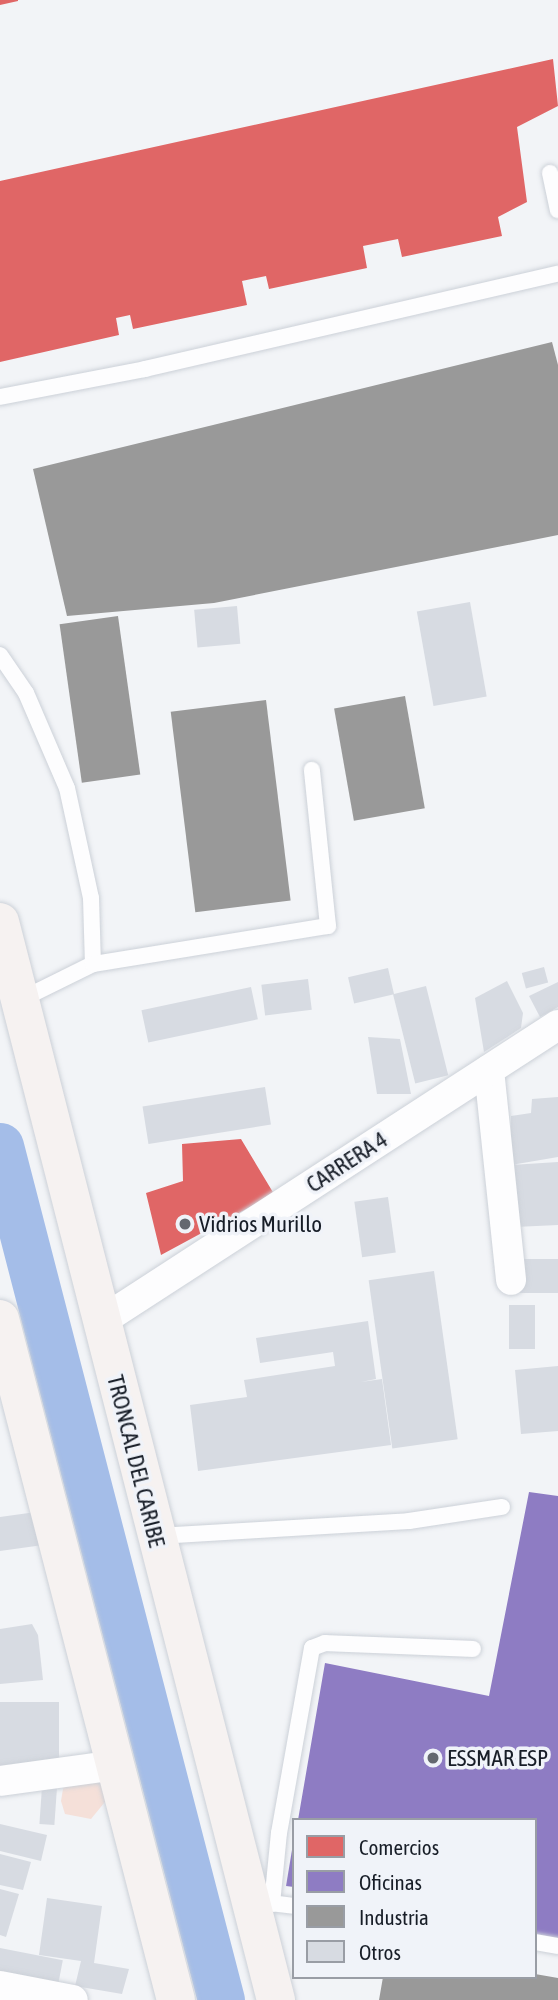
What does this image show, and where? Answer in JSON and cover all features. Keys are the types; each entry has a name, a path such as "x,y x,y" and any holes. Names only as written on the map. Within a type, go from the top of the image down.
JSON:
{"highway":[{"name":"TRONCAL DEL CARIBE","path":"0,922 156,1536 261,1902 275,2000"},
{"path":"0,1318 176,2000"}],"street":[{"name":"CARRERA 4","path":"100,1322 558,1026"},
{"path":"489,1070 512,1280"},
{"path":"0,1781 117,1765"},
{"path":"0,1991 74,2000"}],"lane":[{"path":"550,173 558,210"},
{"path":"0,397 145,369 558,274"},
{"path":"0,655 26,694 67,788 91,898 93,964"},
{"path":"20,1000 93,964 328,926 312,770"},
{"path":"156,1536 409,1521 502,1507"},
{"path":"292,1906 261,1902 279,1833 313,1648 325,1643 473,1649"},
{"path":"537,1942 558,1946"}],"shaded area":[{"path":"101,1774 109,1797 91,1819 65,1814 61,1801 64,1783"}],"building: Comercios":[{"path":"0,0 18,0 18,1 0,5"},
{"path":"553,59 558,106 517,127 527,202 498,217 502,236 402,257 398,239 363,246 367,268 269,289 266,276 242,281 247,305 133,329 130,315 116,318 119,335 0,362 0,181"},
{"name":"Vidrios Murillo","path":"241,1139 274,1194 161,1255 146,1193 183,1181 182,1144"}],"building: Oficinas":[{"name":"ESSMAR ESP","path":"529,1492 558,1496 558,1941 537,1936 537,1818 298,1818 325,1663 489,1696"},
{"path":"292,1850 292,1887 286,1886"}],"building: Industria":[{"path":"552,342 558,365 558,535 214,603 67,616 33,469"},
{"path":"118,616 140,774 82,783 60,624"},
{"path":"405,696 425,808 354,821 334,709"},
{"path":"266,700 291,900 195,912 171,712"},
{"path":"537,1974 558,1978 558,2000 379,2000 383,1979 537,1979"}],"building: Otros":[{"path":"470,602 487,697 433,706 417,611"},
{"path":"237,606 240,644 197,648 194,610"},
{"path":"544,967 548,982 526,988 522,973"},
{"path":"388,968 394,994 354,1004 348,977"},
{"path":"308,979 312,1010 265,1015 261,985"},
{"path":"507,981 523,1013 521,1028 484,1052 475,998"},
{"path":"558,982 558,1007 540,1017 529,996"},
{"path":"426,986 448,1075 415,1083 393,994"},
{"path":"251,987 258,1019 148,1043 141,1010"},
{"path":"368,1037 400,1039 411,1094 377,1094"},
{"path":"265,1087 271,1125 148,1144 143,1106"},
{"path":"558,1097 558,1157 511,1165 511,1116 531,1113 532,1099"},
{"path":"558,1162 558,1225 515,1227 511,1165"},
{"path":"388,1197 396,1252 362,1257 354,1202"},
{"path":"520,1259 558,1259 558,1293 520,1293"},
{"path":"434,1271 458,1439 392,1449 369,1280"},
{"path":"509,1305 535,1305 535,1349 509,1349"},
{"path":"368,1321 376,1379 361,1382 382,1379 391,1445 198,1471 190,1405 247,1397 244,1380 335,1366 333,1352 260,1363 256,1338"},
{"path":"558,1366 558,1431 521,1434 515,1370"},
{"path":"43,1511 43,1545 0,1551 0,1517"},
{"path":"32,1624 38,1635 43,1680 0,1684 0,1629"},
{"path":"0,1702 59,1702 59,1766 0,1766"},
{"path":"42,1787 57,1788 54,1825 39,1824"},
{"path":"0,1824 47,1835 41,1861 0,1851"},
{"path":"0,1854 31,1862 23,1890 0,1885"},
{"path":"0,1889 19,1894 6,1937 0,1935"},
{"path":"47,1898 102,1906 94,1963 129,1969 122,1994 75,1986 81,1961 39,1955"},
{"path":"0,1948 63,1960 57,1991 0,1980"}],"waterway":[{"path":"0,1146 221,2000"}],"place":[{"name":"Vidrios Murillo","path":"185,1224"},
{"name":"ESSMAR ESP","path":"433,1758"}]}
